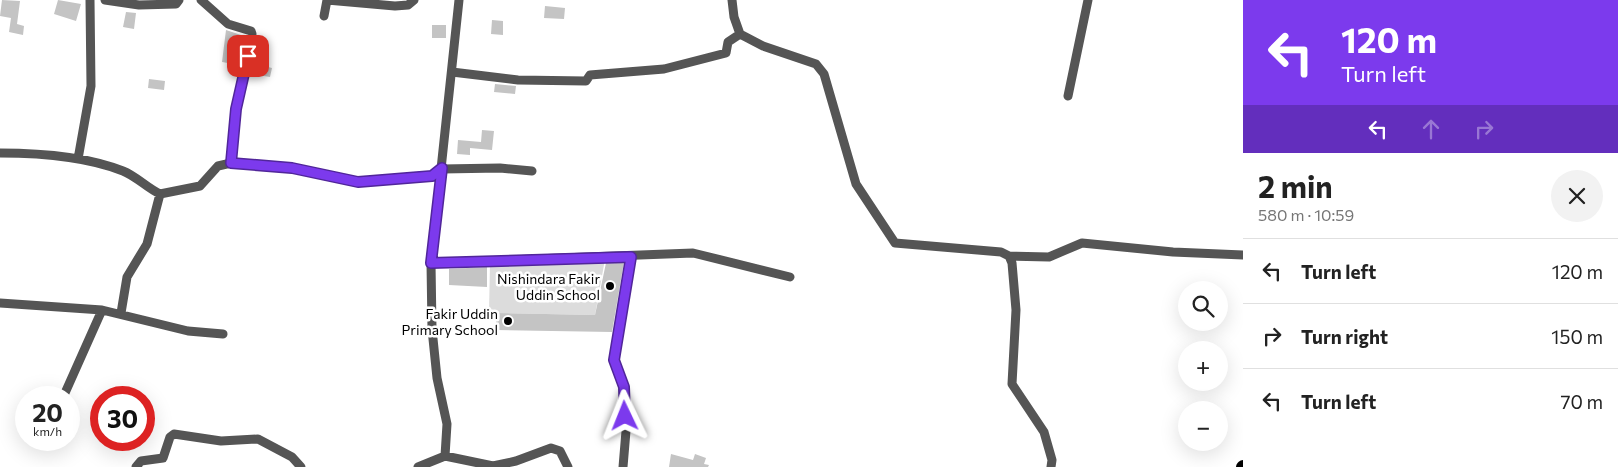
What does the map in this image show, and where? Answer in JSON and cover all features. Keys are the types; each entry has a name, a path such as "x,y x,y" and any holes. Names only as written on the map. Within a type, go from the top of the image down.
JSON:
{"street":[{"path":"78,159 91,86 90,0"},
{"path":"104,0 160,6 176,4 179,0"},
{"path":"201,0 228,24 251,31 252,34 236,109 231,163"},
{"path":"324,16 327,0 395,6 408,6 414,0"},
{"path":"445,456 447,424 438,378 432,329 431,263 460,0"},
{"path":"732,0 734,17 740,34 763,46 816,64 824,74 856,184 896,243 1001,252 1009,256 1049,257 1082,242 1173,252 1243,255"},
{"path":"1068,96 1088,0"},
{"path":"452,72 518,80 586,81 590,75 664,69 726,53 728,42 740,34"},
{"path":"0,153 31,153 78,159 125,172 146,187 160,194 200,186 218,166 231,163 292,168 358,182 432,176 442,168 500,168 532,171"},
{"path":"121,313 127,277 147,244 160,194"},
{"path":"431,263 631,257 693,253 790,277"},
{"path":"1009,256 1012,263 1016,310 1012,384 1044,432 1052,460 1051,467"},
{"path":"623,467 626,431 624,387 614,360 631,257"},
{"path":"0,303 102,310 121,313 144,321 188,331 224,334"},
{"path":"68,386 102,310"},
{"path":"136,467 141,461 163,458 170,437 174,434 221,441 258,439 292,457 301,467"},
{"path":"418,467 445,456 493,466 516,461 551,448 560,451 568,467"}],"shaded area":[{"path":"605,259 595,315 489,313 490,262"}],"building":[{"path":"2,0 20,1 17,24 24,26 23,35 9,32 11,18 0,16"},
{"path":"58,0 81,4 76,21 54,14"},
{"path":"545,6 565,8 564,19 544,18"},
{"path":"126,12 136,13 134,29 123,27"},
{"path":"492,20 503,21 503,35 491,34"},
{"path":"432,25 446,25 446,38 432,38"},
{"path":"226,30 244,36 239,65 222,62"},
{"path":"260,65 272,68 270,77 258,75"},
{"path":"149,79 165,81 164,90 148,88"},
{"path":"495,84 516,86 515,94 494,92"},
{"path":"482,130 494,131 492,150 470,148 470,155 457,154 458,140 481,142"},
{"name":"Nishindara Fakir Uddin School","path":"624,262 612,332 496,330 496,313 595,315 606,263"},
{"path":"487,267 487,287 449,285 449,269"},
{"path":"671,454 693,460 695,454 706,458 704,464 709,465 708,467 669,467"}],"place":[{"name":"Nishindara Fakir Uddin School","path":"610,286"},
{"name":"Fakir Uddin Primary School","path":"508,321"}],"route":[{"path":"248,56 236,109 231,163 292,168 358,182 432,176 442,168 431,263 470,260 631,257 614,360 624,387 625,416"}]}
